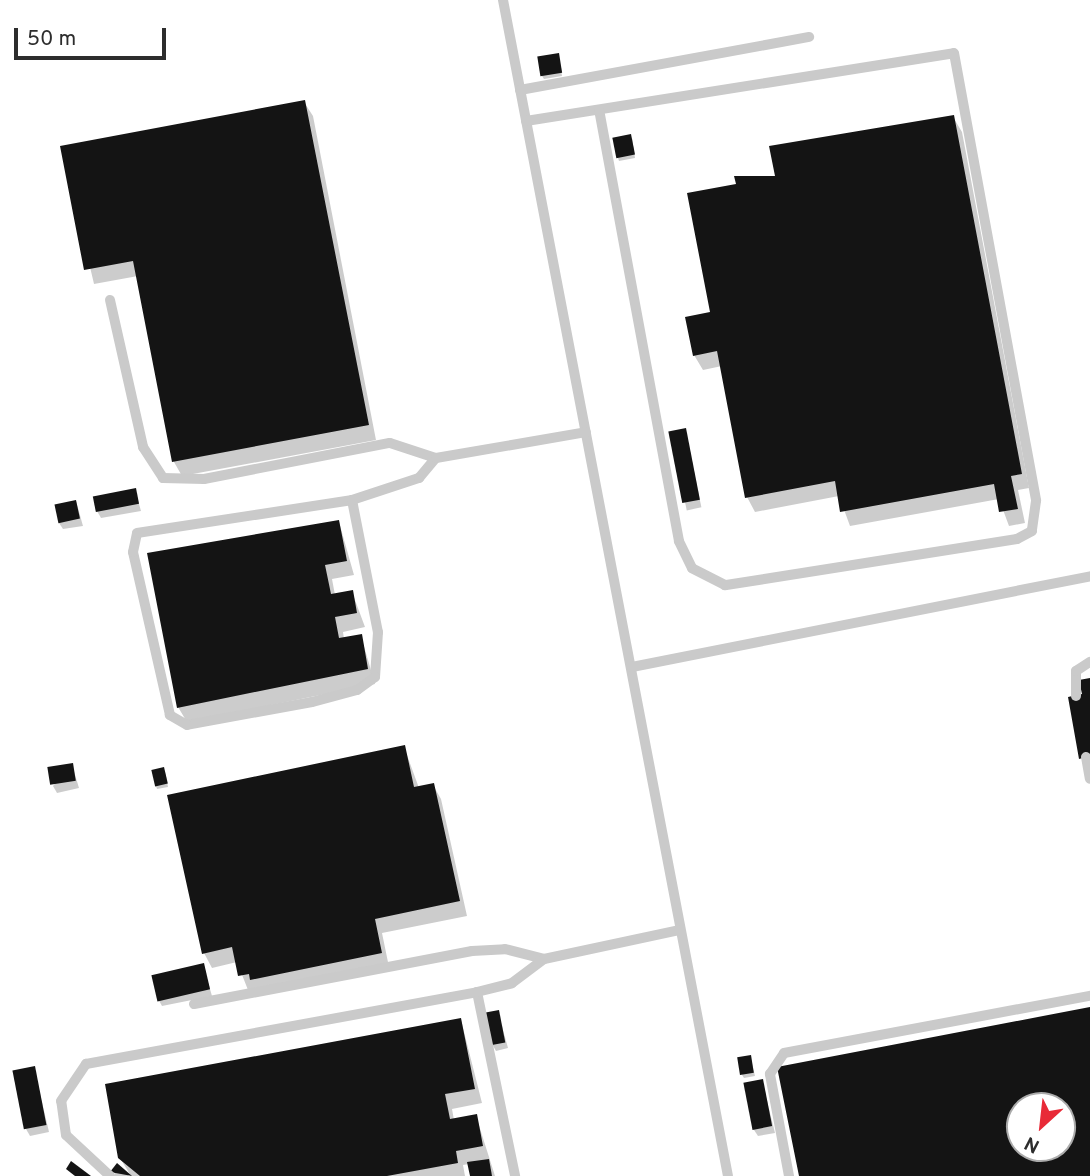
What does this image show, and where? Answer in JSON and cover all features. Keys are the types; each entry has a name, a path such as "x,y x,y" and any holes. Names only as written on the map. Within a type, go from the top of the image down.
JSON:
{"lane":[{"path":"503,0 728,1176"},
{"path":"520,90 810,37"},
{"path":"526,121 954,53 1036,501 1032,531 1017,539 725,586 692,568 679,541 599,111"},
{"path":"110,300 143,447 163,478 204,478 390,443 436,458 586,432"},
{"path":"352,500 378,632 375,677 357,690 312,702 187,724 170,715 133,552 137,533 352,500 419,478 436,458"},
{"path":"632,667 1090,576"},
{"path":"1076,696 1076,671 1090,662"},
{"path":"1086,757 1090,779"},
{"path":"110,1176 66,1135 61,1101 86,1064 477,992 512,983 544,959 679,930"},
{"path":"194,1004 472,951 505,949 544,959"},
{"path":"477,992 515,1176"},
{"path":"789,1176 770,1074 784,1053 1090,996"}],"building":[{"path":"559,53 562,73 540,76 537,56"},
{"path":"305,100 369,425 172,462 133,261 84,270 60,146"},
{"path":"954,115 1022,474 1011,476 1018,509 999,512 994,484 840,512 835,481 745,498 717,351 693,356 685,317 710,312 687,193 736,184 734,176 775,176 769,146"},
{"path":"631,134 635,155 616,158 612,138"},
{"path":"686,428 700,500 682,503 668,431"},
{"path":"136,488 139,504 96,512 93,496"},
{"path":"76,500 80,519 58,523 54,505"},
{"path":"339,520 347,561 325,565 331,594 353,590 357,613 335,617 339,638 362,634 368,669 177,708 147,553"},
{"path":"1090,678 1090,756 1079,759 1068,697 1082,694 1079,680"},
{"path":"405,745 414,787 434,783 460,901 375,919 382,953 250,980 249,974 238,976 232,947 202,954 167,795"},
{"path":"73,763 76,781 50,785 47,767"},
{"path":"164,767 168,784 155,786 151,770"},
{"path":"204,963 210,989 157,1001 151,975"},
{"path":"1090,1007 1090,1176 799,1176 777,1067"},
{"path":"499,1010 505,1042 491,1045 484,1013"},
{"path":"461,1018 475,1089 445,1094 450,1119 477,1114 483,1146 456,1151 458,1163 387,1176 140,1176 118,1158 105,1084"},
{"path":"751,1055 754,1073 740,1075 737,1057"},
{"path":"35,1066 46,1125 24,1129 12,1070"},
{"path":"763,1079 772,1126 753,1130 743,1083"},
{"path":"489,1159 492,1176 470,1176 467,1162"},
{"path":"71,1161 91,1176 75,1176 66,1169"},
{"path":"117,1163 132,1176 110,1172"}]}
